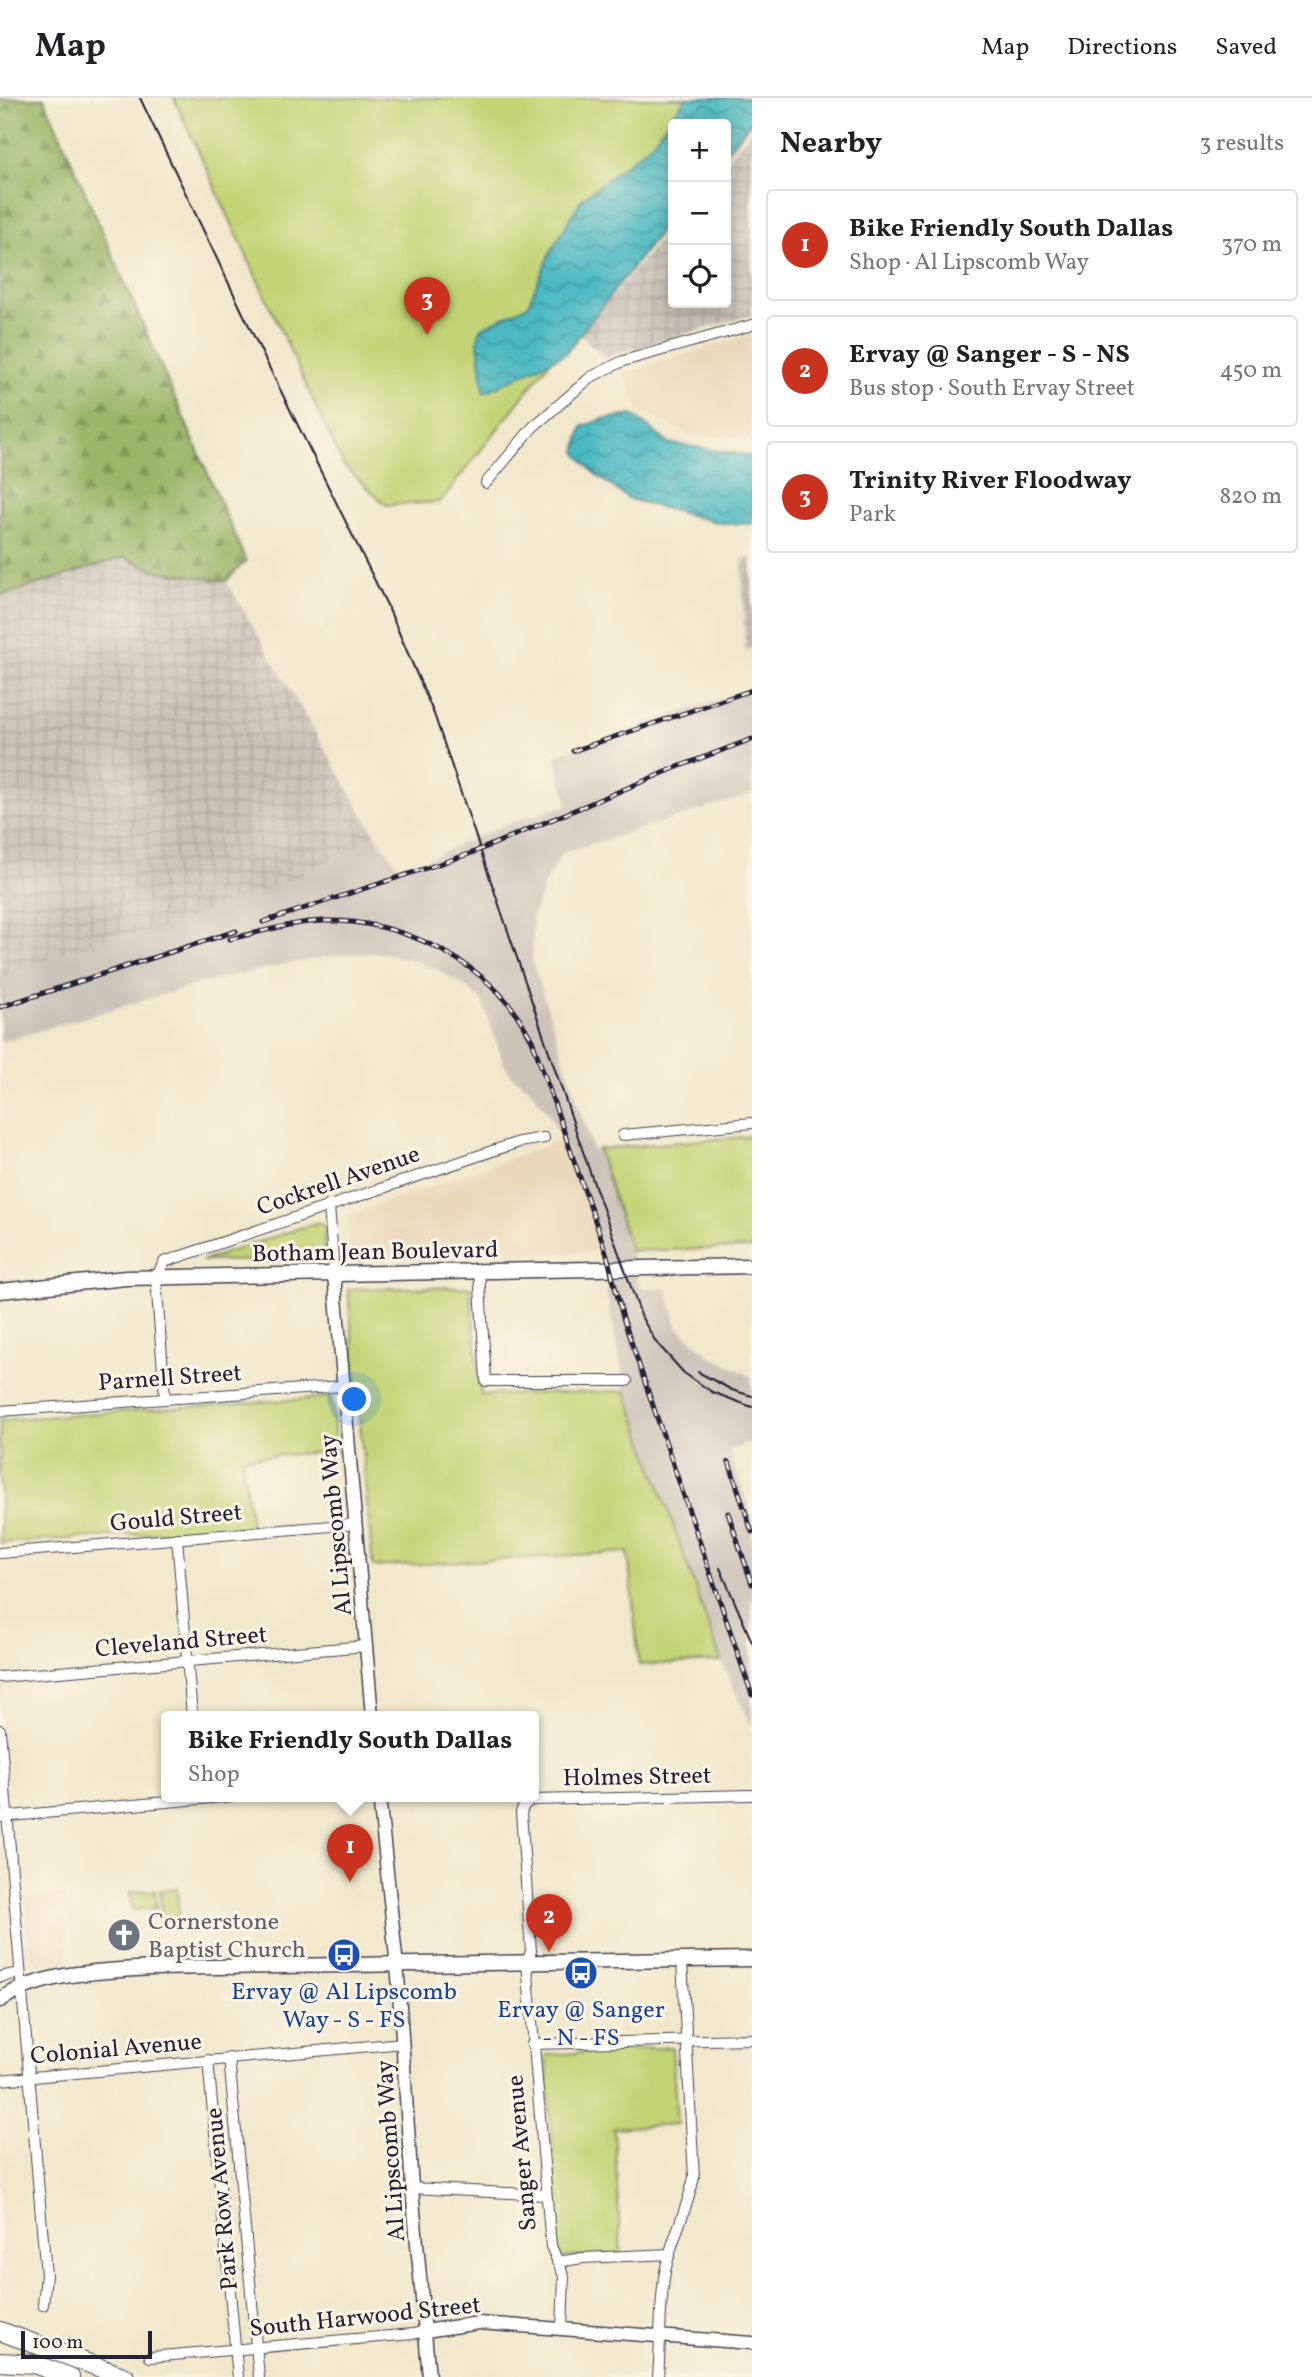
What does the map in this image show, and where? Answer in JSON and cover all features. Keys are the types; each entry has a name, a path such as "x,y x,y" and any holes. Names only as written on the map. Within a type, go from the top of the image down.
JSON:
{"highway":[{"path":"0,2332 125,2377"},
{"path":"0,2362 34,2364 71,2377"},
{"path":"0,2372 13,2377"}],"main road":[{"name":"Botham Jean Boulevard","path":"0,1291 156,1278 752,1266"},
{"path":"0,2000 22,1988 79,1974 151,1968 752,1959"}],"street":[{"path":"485,482 533,427 591,377 623,361 752,325"},
{"path":"623,1135 752,1123"},
{"name":"Cockrell Avenue","path":"156,1278 164,1262 171,1258 519,1142 544,1138"},
{"name":"Al Lipscomb Way","path":"329,1205 372,1711"},
{"path":"479,1271 486,1381 627,1381"},
{"path":"156,1278 165,1398"},
{"name":"Parnell Street","path":"0,1411 344,1386"},
{"name":"Gould Street","path":"0,1553 356,1524"},
{"path":"177,1538 192,1711"},
{"name":"Cleveland Street","path":"0,1677 366,1646"},
{"path":"0,1730 4,1817 22,1988 46,2275 43,2305"},
{"name":"Holmes Street","path":"539,1800 752,1795"},
{"path":"4,1817 161,1802"},
{"name":"Al Lipscomb Way","path":"380,1802 403,2043 412,2188 429,2377"},
{"name":"Holmes Street","path":"525,1804 528,1802"},
{"name":"Sanger Avenue","path":"525,1804 521,1812 531,1951 527,1963 551,2246 564,2276 562,2329"},
{"path":"659,2377 665,2275 689,2202 694,2177 682,1961"},
{"path":"0,1977 20,1973"},
{"path":"533,2045 752,2039"},
{"name":"Colonial Avenue","path":"0,2080 403,2043"},
{"name":"Park Row Avenue","path":"229,2058 259,2377"},
{"name":"Park Row Avenue","path":"208,2060 238,2377"},
{"path":"412,2188 546,2195"},
{"path":"557,2262 583,2258 670,2254"},
{"name":"South Harwood Street","path":"150,2357 413,2334 479,2323 752,2343"}],"shaded area":[{"path":"752,130 752,315 606,357 580,335 668,230 668,308 731,308 731,155"},
{"path":"752,334 752,439 691,435 639,409 624,373"},
{"path":"124,557 157,571 226,581 376,836 299,877 159,930 111,937 0,977 0,596"},
{"path":"752,558 752,648 745,650 742,559"},
{"path":"752,688 752,794 562,853 545,883 533,915 532,960 593,1150 598,1149 627,1236 640,1288 667,1289 677,1327 709,1355 752,1377 752,1441 729,1450 752,1518 752,1727 721,1661 626,1391 606,1290 613,1289 563,1140 529,1088 512,1076 504,1064 482,1001 466,987 436,969 416,961 385,953 345,954 281,965 199,984 0,1042 0,977 111,937 159,930 299,877 376,836 401,870 512,822 568,805 555,755"},
{"path":"563,1140 602,1252 349,1260 348,1216"},
{"path":"64,1894 69,1964 42,1967 31,1957 24,1897"}],"green space":[{"path":"0,98 44,98 246,561 226,581 157,571 124,557 0,596"},
{"path":"174,98 752,98 752,105 731,120 668,119 668,211 440,502 386,505 343,465"},
{"path":"752,1136 752,1248 631,1251 598,1149"},
{"path":"318,1222 325,1230 323,1260 202,1261"},
{"path":"470,1287 481,1395 626,1391 721,1661 639,1665 628,1552 373,1567 348,1289"},
{"path":"331,1397 336,1451 242,1458 251,1527 0,1543 0,1420"},
{"path":"177,1889 179,1918 162,1919 160,1891"},
{"path":"155,1890 157,1908 132,1910 130,1892"},
{"path":"672,2047 677,2124 614,2128 621,2254 559,2258 546,2055"}],"water":[{"path":"686,98 752,98 752,121 731,146 731,119 670,119"},
{"path":"668,121 668,221 565,354 484,393 478,342 480,329 528,305 550,253 581,200 649,146"},
{"path":"633,415 668,443 752,456 752,524 720,523 629,499 593,472 576,452 582,427 603,419"}],"tram line":[{"path":"140,98 388,607 434,714 642,1318 656,1342 684,1373 712,1392 752,1407"},
{"path":"698,1372 732,1390 752,1396"},
{"path":"720,1568 752,1642"}],"railway":[{"path":"573,751 752,690"},
{"path":"263,922 472,853 675,768 752,739"},
{"path":"230,939 312,922 350,922 375,926 426,942 449,954 491,985 509,1004 532,1040 607,1255 623,1318 752,1695"},
{"path":"0,1007 236,931"},
{"path":"729,1462 752,1532"},
{"path":"728,1513 752,1584"}],"place":[{"name":"Trinity River Floodway","path":"427,335"},
{"name":"Bike Friendly South Dallas","path":"350,1882"},
{"name":"Cornerstone Baptist Church","path":"124,1935"},
{"name":"Ervay @ Sanger - S - NS","path":"549,1952"},
{"name":"Ervay @ Al Lipscomb Way - S - FS","path":"344,1955"},
{"name":"Ervay @ Sanger - N - FS","path":"581,1973"}]}
